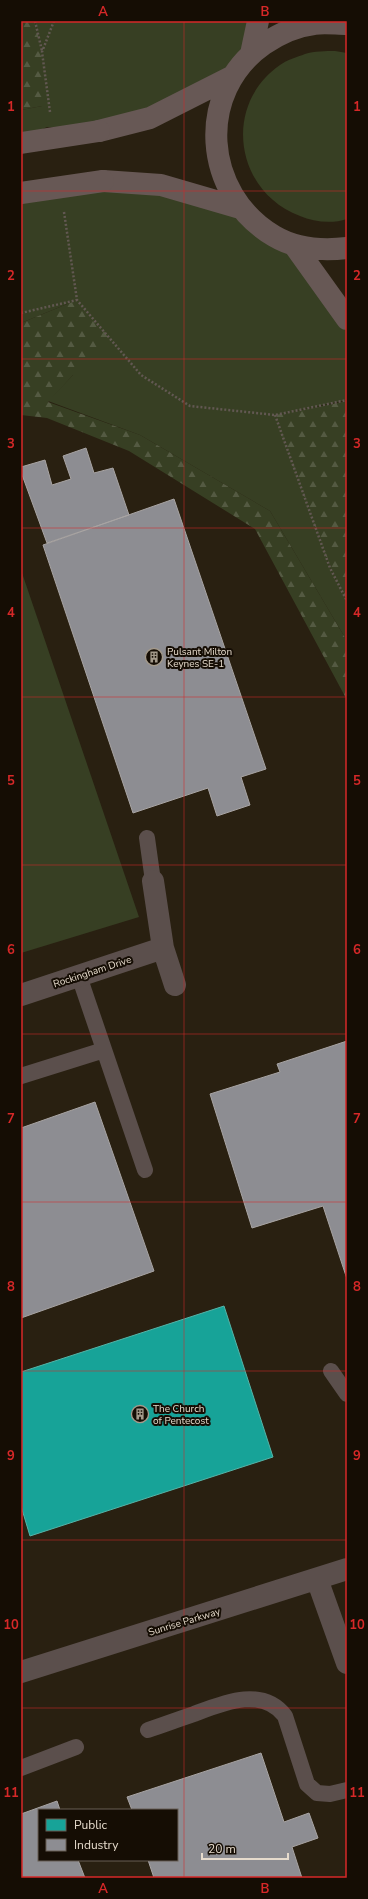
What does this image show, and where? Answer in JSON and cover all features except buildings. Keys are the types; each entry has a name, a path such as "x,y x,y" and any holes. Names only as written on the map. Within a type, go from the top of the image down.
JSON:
{"main road":[{"path":"251,54 258,21"},
{"path":"347,24 314,24 280,34 251,54 233,76 219,108 215,143 223,177 240,208 274,236 294,245 325,251 347,248"},
{"path":"21,143 99,131 150,118 233,76"},
{"path":"21,193 103,181 161,185 240,208"},
{"path":"294,245 347,319"}],"street":[{"path":"154,881 163,948 175,985"},
{"name":"Rockingham Drive","path":"21,995 163,948"},
{"name":"Sunrise Parkway","path":"21,1672 347,1569"},
{"path":"317,1579 347,1663"}],"lane":[{"path":"147,838 154,881"},
{"path":"79,976 145,1170"},
{"path":"21,1076 104,1050"},
{"path":"331,1371 347,1394"},
{"path":"148,1730 226,1702 245,1699 263,1700 278,1707 285,1716 308,1784 317,1793 330,1794 347,1790"},
{"path":"21,1768 76,1747"}],"path":[{"path":"35,21 42,52 50,114"},
{"path":"42,52 54,21"},
{"path":"21,313 77,300 141,375 190,406 276,415 347,400"},
{"path":"276,415 330,568 347,601"}],"green space":[{"path":"21,21 35,21 42,52 42,106 21,110"},
{"path":"35,21 258,21 233,76 99,131 47,127 21,139 21,110 42,106 42,52"},
{"path":"335,51 347,53 347,219 341,221 323,222 300,216 278,204 261,188 250,168 244,146 244,124 250,102 262,82 280,65 309,53"},
{"path":"103,181 240,208 274,236 347,319 347,400 276,415 330,568 347,601 347,641 270,511 140,435 48,401 73,375 77,300 21,323 21,193"},
{"path":"77,300 113,341 73,375 48,402 140,435 270,511 347,641 347,700 255,529 129,451 47,418 21,415 21,323"},
{"path":"347,401 347,601 330,568 275,415"},
{"path":"21,570 139,917 21,953"}],"place":[{"name":"Pulsant Milton Keynes SE-1","path":"154,657"},
{"name":"The Church of Pentecost","path":"140,1414"}]}
